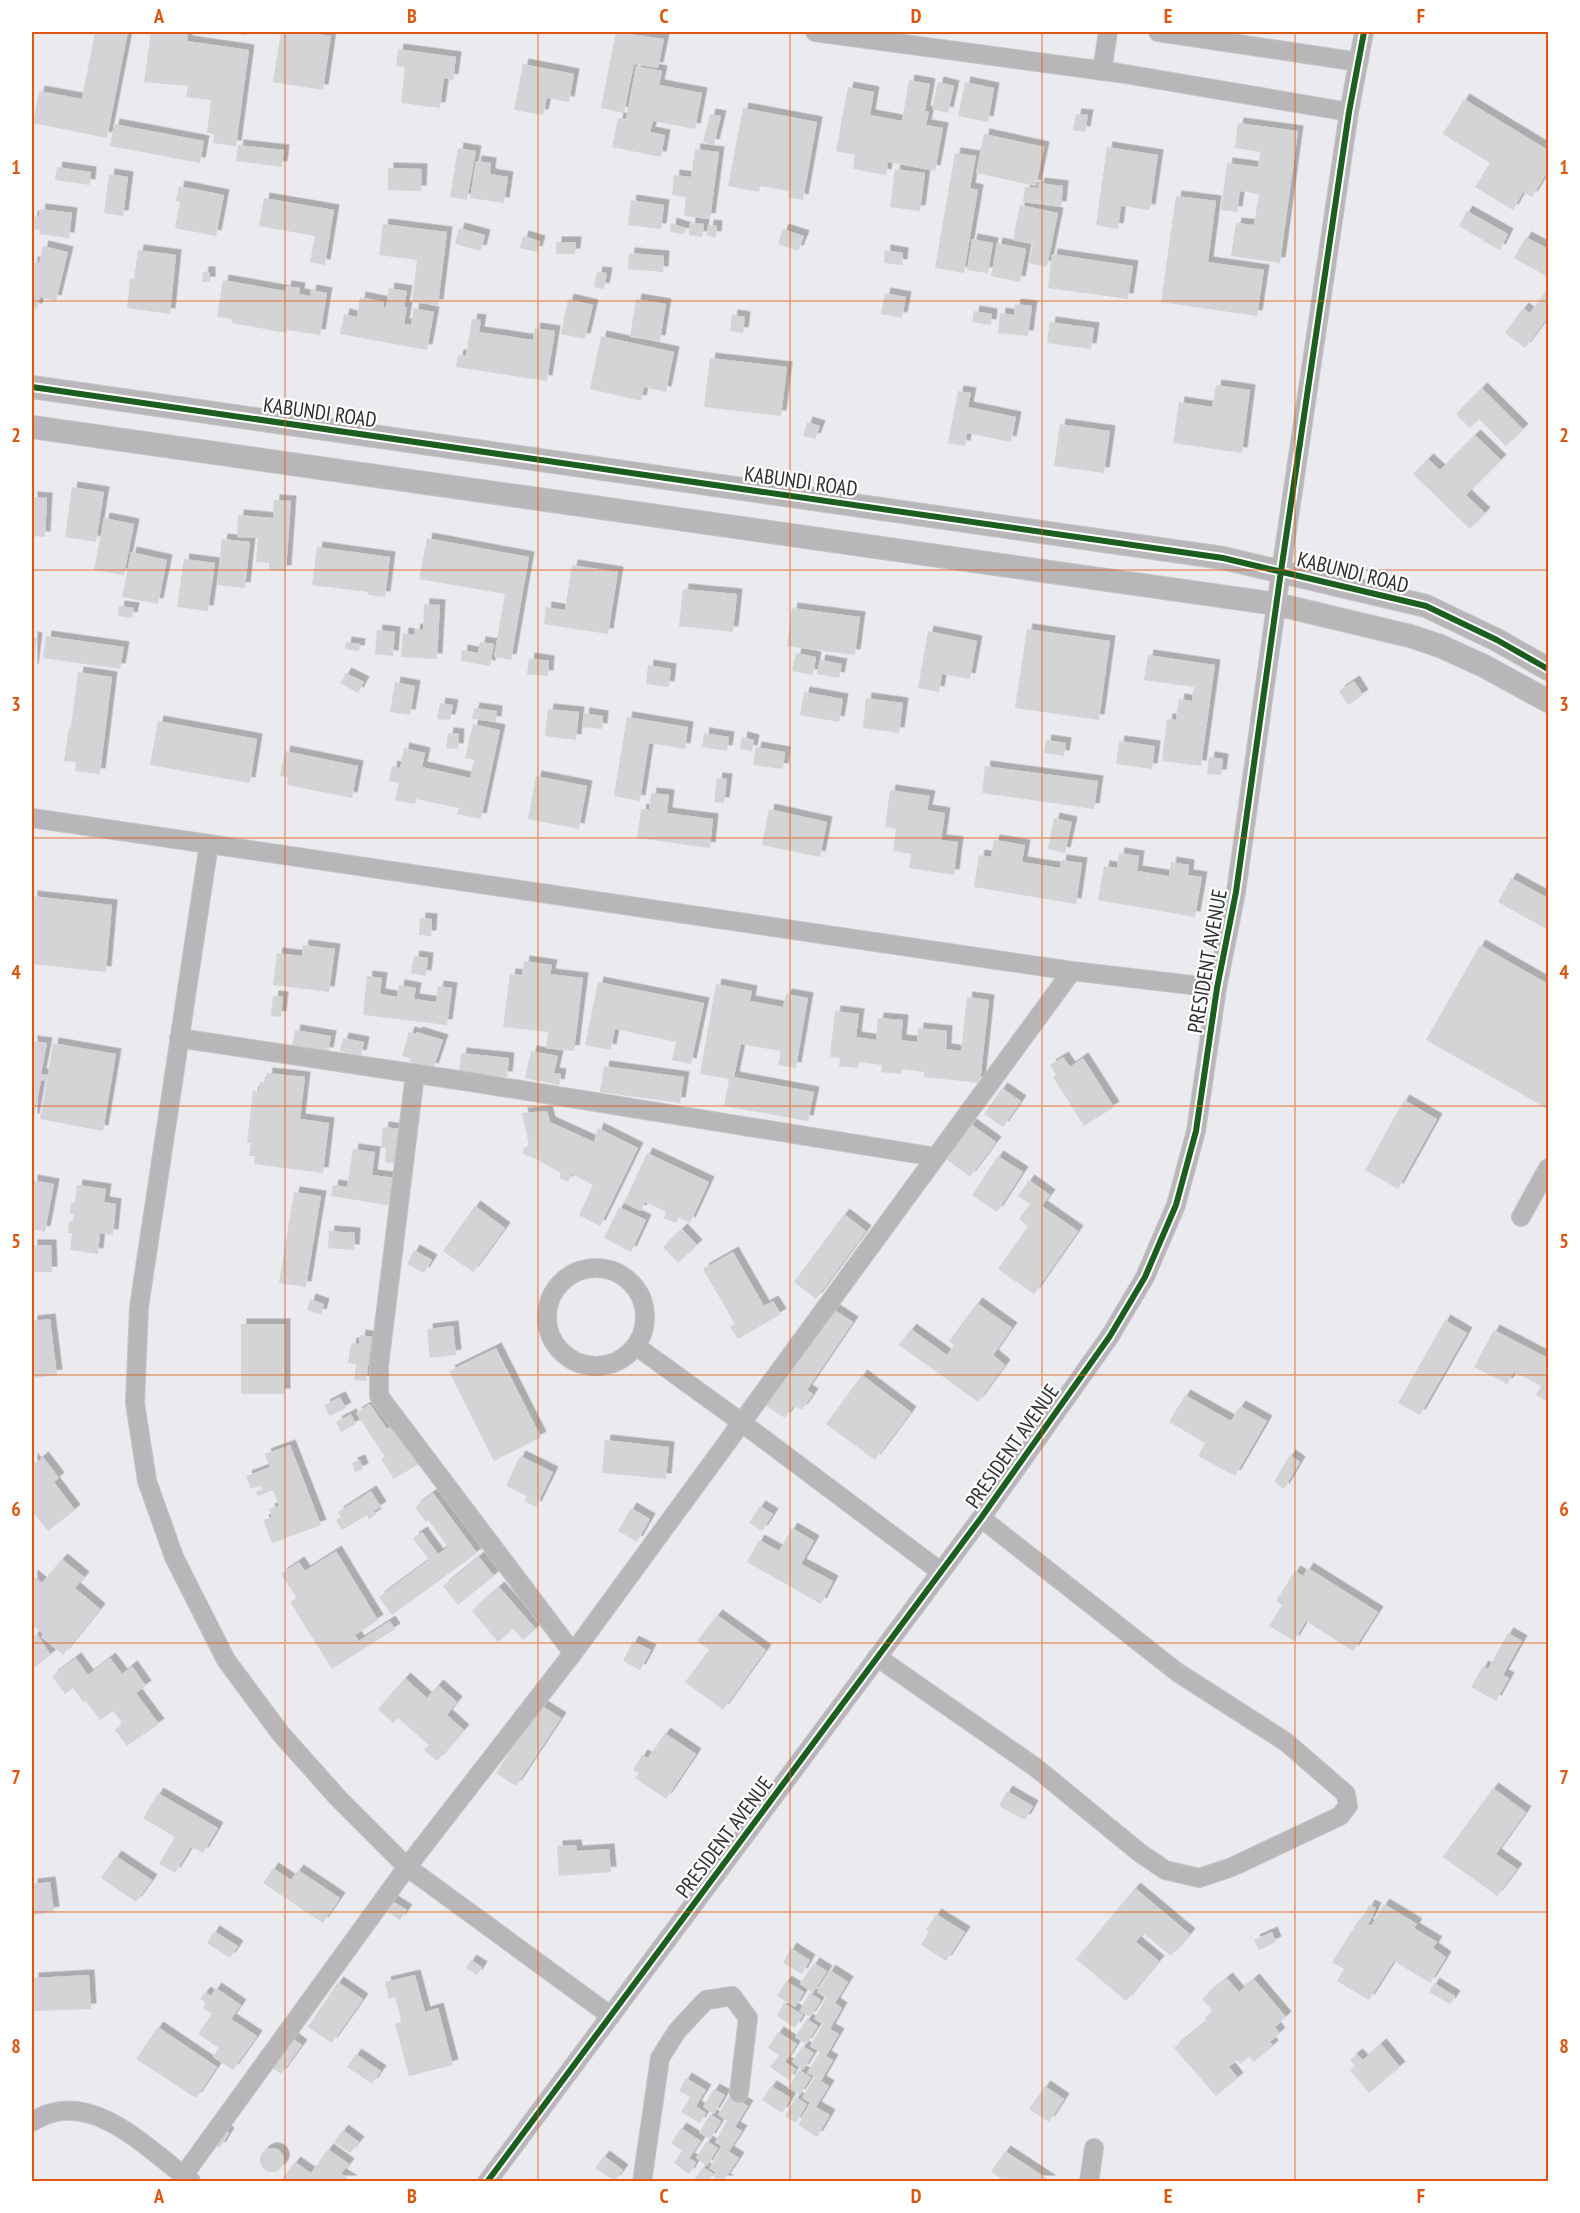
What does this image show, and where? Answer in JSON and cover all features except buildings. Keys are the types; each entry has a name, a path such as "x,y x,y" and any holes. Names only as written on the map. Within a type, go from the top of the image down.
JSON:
{"street":[{"path":"815,32 882,36 1349,112"},
{"path":"1102,70 1108,32"},
{"path":"1158,32 1359,62"},
{"name":"PRESIDENT AVENUE","path":"487,2181 981,1518 1110,1336 1144,1277 1176,1205 1196,1131 1217,988 1236,892 1349,112 1364,32"},
{"name":"KABUNDI ROAD","path":"32,387 1223,558 1426,606 1497,640 1548,669"},
{"path":"84,434 89,396"},
{"path":"195,450 199,411"},
{"path":"32,427 1276,604 1410,636 1440,646 1484,666 1548,701"},
{"path":"304,465 308,427"},
{"path":"411,481 415,442"},
{"path":"527,497 531,459"},
{"path":"628,512 632,474"},
{"path":"742,528 746,490"},
{"path":"848,543 852,505"},
{"path":"958,559 962,521"},
{"path":"1096,578 1101,541"},
{"path":"32,818 1072,971 1217,988"},
{"path":"209,844 138,1307 135,1403 147,1481 174,1557 226,1660 288,1742 339,1799 408,1867 611,2016"},
{"path":"32,2122 42,2115 54,2112 80,2112 104,2118 132,2135 188,2179 408,1867 573,1653 1072,971"},
{"path":"179,1038 936,1157"},
{"path":"415,1074 379,1366 379,1396 573,1653"},
{"path":"1521,1217 1548,1168"},
{"path":"588,1268 601,1268 625,1277 641,1297 645,1310 645,1323 636,1346 616,1363 604,1366 578,1364 566,1357 550,1337 546,1312 549,1299 564,1279 588,1268"},
{"path":"636,1346 941,1572"},
{"path":"877,1658 1035,1767 1140,1853 1165,1870 1199,1878 1232,1867 1340,1816 1348,1806 1346,1794 1286,1742 1177,1672 981,1518"},
{"path":"642,2181 660,2058 678,2031 706,2000 732,1996 748,2018 739,2092"},
{"path":"1089,2181 1094,2148"}],"cycle path":[{"path":"487,2182 981,1518 1110,1336 1145,1277 1176,1205 1196,1131 1217,988 1236,892 1349,112 1364,32"},
{"path":"32,387 1223,558 1426,606 1497,640 1548,669"}]}
